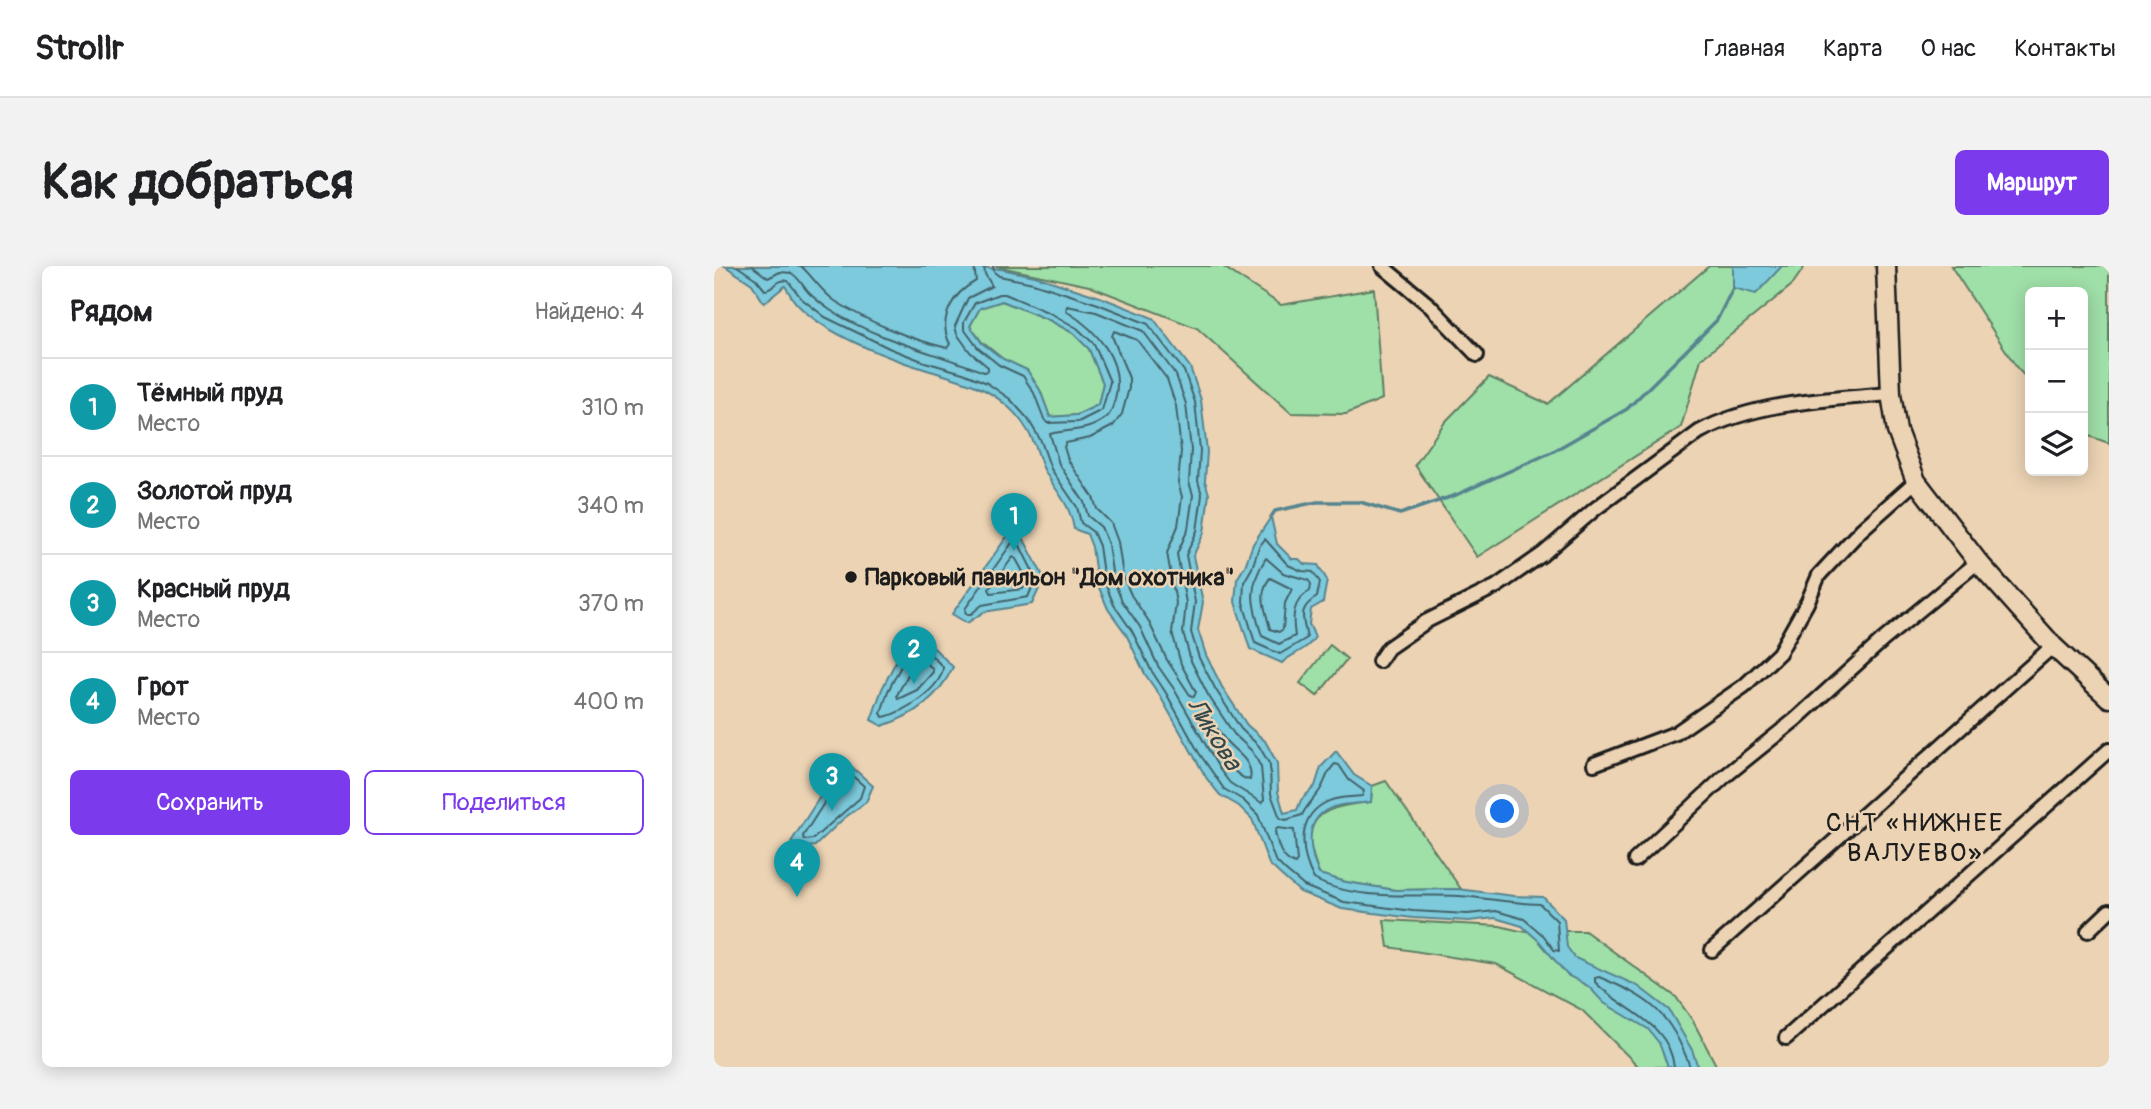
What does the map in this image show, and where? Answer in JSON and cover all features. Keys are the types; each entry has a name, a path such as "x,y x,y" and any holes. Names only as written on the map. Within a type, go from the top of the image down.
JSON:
{"street":[{"path":"1382,266 1429,304 1477,355"},
{"path":"1886,266 1891,394 1897,431 1916,481 1978,562 2053,646 2109,698"},
{"path":"1379,661 1388,648 1427,621 1497,586 1543,554 1595,509 1699,432 1717,422 1796,403 1891,394"},
{"path":"1594,764 1676,733 1744,685 1779,653 1819,575 1861,530 1916,481"},
{"path":"1634,859 1724,777 1797,719 1883,640 1978,562"},
{"path":"1712,950 2053,646"},
{"path":"1786,1038 2109,750"},
{"path":"2088,931 2109,911"}],"green space":[{"path":"995,266 1222,266 1281,305 1374,289 1382,399 1346,414 1291,413 1197,328 1089,286"},
{"path":"1709,266 1805,266 1792,285 1701,359 1681,427 1477,557 1415,465 1445,422 1489,377 1548,404"},
{"path":"1951,266 2109,266 2109,443 2088,436 2088,287 2025,287 2025,377"},
{"path":"1002,301 1073,333 1089,349 1103,383 1098,405 1077,415 1050,417 1040,390 1027,370 1003,359 982,342 970,326 980,308"},
{"path":"1330,645 1347,659 1317,696 1300,683"},
{"path":"1386,781 1461,889 1395,890 1346,882 1319,874 1310,841 1312,827 1317,819 1333,809 1371,802 1372,786"},
{"path":"1384,920 1500,926 1520,931 1585,931 1676,997 1693,1021 1717,1067 1639,1067 1582,1010 1496,964 1388,947"}],"water":[{"name":"Ликова","path":"725,266 958,266 1001,269 1035,276 1153,318 1190,367 1201,400 1207,451 1205,481 1209,494 1204,533 1193,556 1203,602 1198,630 1206,655 1222,687 1247,725 1265,741 1277,763 1278,792 1284,813 1297,810 1301,800 1315,786 1321,767 1336,751 1354,775 1372,786 1371,802 1332,808 1319,816 1314,823 1311,848 1319,874 1346,882 1395,890 1457,889 1543,897 1564,919 1567,947 1575,958 1638,986 1669,1010 1692,1050 1698,1067 1668,1067 1659,1043 1648,1029 1604,1003 1588,986 1567,975 1539,941 1522,926 1495,918 1469,921 1413,918 1342,909 1300,892 1269,864 1252,819 1239,806 1220,795 1207,779 1145,674 1126,634 1108,609 1097,583 1092,547 1087,534 1074,529 1066,505 1044,470 1029,433 1015,413 997,398 977,387 892,358 839,335 809,315 795,302 785,286 764,303 752,284","holes":["1002,301 1073,333 1089,349 1103,383 1098,405 1077,415 1050,417 1040,390 1027,370 1003,359 982,343 970,326 980,308"]},
{"path":"1733,266 1782,266 1756,294 1733,288"},
{"path":"1271,517 1277,544 1292,559 1299,559 1304,564 1318,565 1327,580 1323,602 1311,609 1309,624 1315,637 1282,663 1250,649 1235,602 1237,579 1253,544"},
{"path":"1016,524 1044,578 1032,604 984,612 967,623 952,614"},
{"path":"910,633 929,643 953,667 933,696 924,704 904,717 882,726 871,720 882,689"},
{"path":"839,767 852,767 873,786 866,802 843,819 815,846 799,848 791,842"}],"waterway":[{"path":"1271,517 1275,511 1317,502 1360,502 1400,514 1456,495 1552,452 1627,409 1717,320 1733,288"}],"place":[{"name":"Тёмный пруд","path":"1014,551"},
{"name":"Парковый павильон \"Дом охотника\"","path":"851,577"},
{"name":"Золотой пруд","path":"914,684"},
{"name":"Красный пруд","path":"832,811"},
{"name":"Грот","path":"797,897"}],"district":[{"name":"СНТ «НИЖНЕЕ ВАЛУЕВО»","path":"1915,838"}]}
